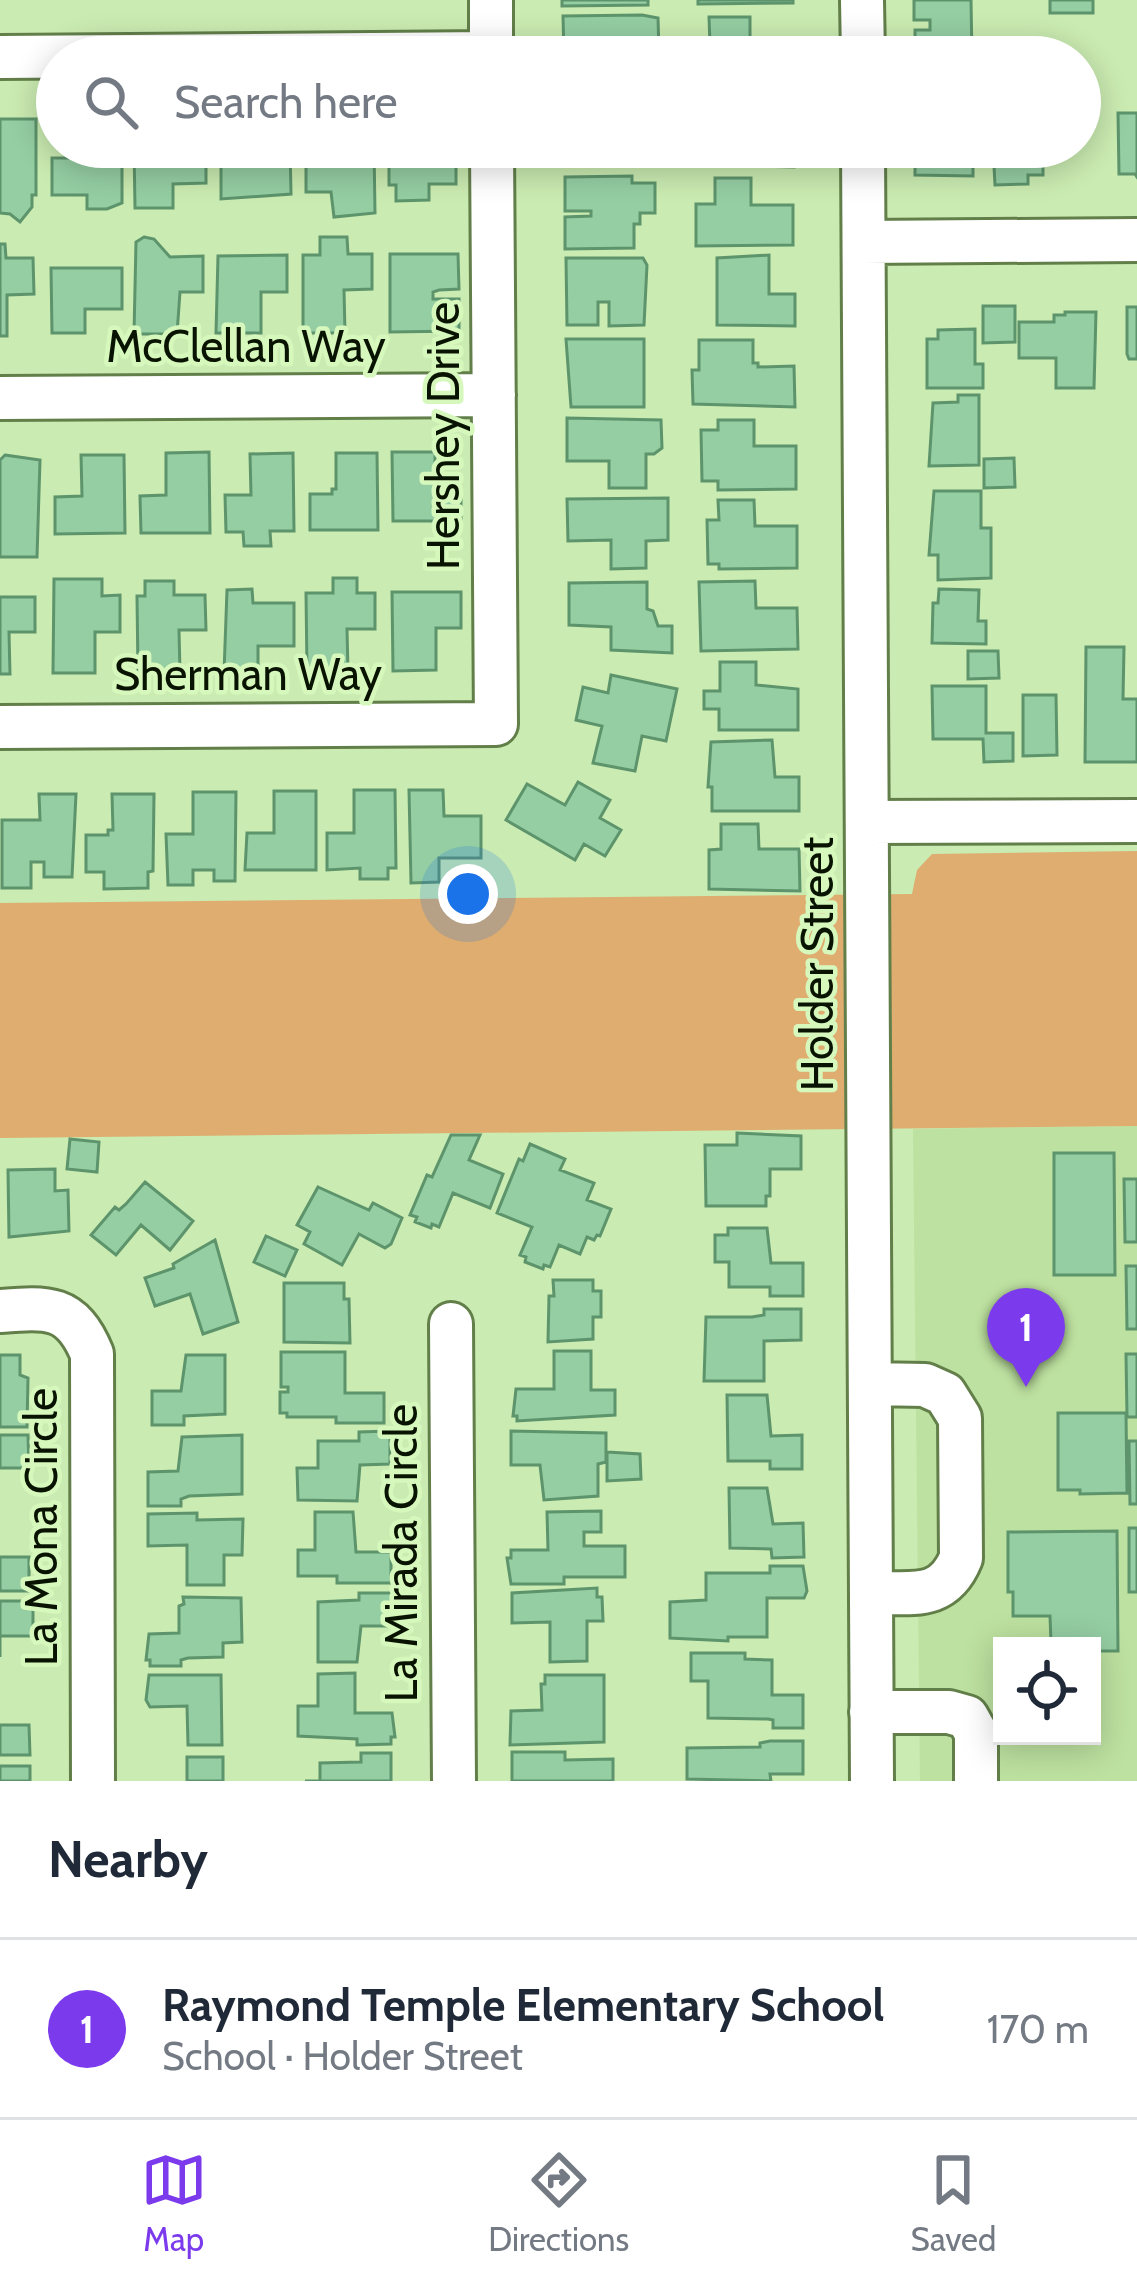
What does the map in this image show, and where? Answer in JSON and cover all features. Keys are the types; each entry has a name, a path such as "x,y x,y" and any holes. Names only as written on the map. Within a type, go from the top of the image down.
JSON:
{"street":[{"path":"490,0 491,36"},
{"path":"862,0 862,36"},
{"path":"0,57 36,57"},
{"name":"Hershey Drive","path":"492,168 496,724"},
{"name":"Holder Street","path":"863,168 872,1781"},
{"path":"864,242 1137,240"},
{"name":"McClellan Way","path":"0,398 494,395"},
{"name":"Sherman Way","path":"0,727 496,724"},
{"path":"867,822 1137,821"},
{"name":"La Mona Circle","path":"17,1309 59,1312 74,1321 92,1354 93,1781"},
{"name":"La Mirada Circle","path":"451,1324 454,1781"},
{"path":"871,1384 925,1385 945,1394 960,1418 962,1558 953,1578 931,1592 871,1593"},
{"path":"872,1712 949,1712 967,1717 976,1733 976,1781"}],"shaded area":[{"path":"1137,851 1137,1126 0,1138 0,903 912,894 917,870 932,854"},
{"path":"1137,1126 1137,1781 920,1781 913,1129"}],"building":[{"path":"562,0 648,0 648,5 562,6"},
{"path":"698,0 793,0 793,3 698,4"},
{"path":"914,0 971,0 972,36 915,36 915,30 930,30 930,20 914,20"},
{"path":"1050,0 1093,0 1093,13 1050,13"},
{"path":"563,16 658,18 659,36 563,36"},
{"path":"709,17 750,17 750,36 710,36"},
{"path":"1118,113 1137,113 1137,177 1119,174"},
{"path":"0,119 36,119 36,195 20,222 0,213"},
{"path":"52,168 122,168 122,203 107,209 87,209 87,195 52,195"},
{"path":"134,168 206,168 206,183 173,184 173,208 135,208"},
{"path":"221,168 290,168 291,194 221,199"},
{"path":"306,168 374,168 375,213 334,217 331,192 306,192"},
{"path":"389,168 456,168 456,184 429,184 429,200 396,201 396,185 389,185"},
{"path":"915,168 973,168 973,176 915,175"},
{"path":"994,168 1043,168 1043,175 1028,175 1028,184 995,185"},
{"path":"632,176 632,183 655,183 655,213 640,213 640,224 634,224 634,248 565,249 565,217 591,216 591,211 565,211 565,177"},
{"path":"715,178 751,178 751,205 793,205 793,245 696,246 696,204 715,204"},
{"path":"144,237 154,239 170,257 203,256 203,292 180,292 177,334 134,334 136,242"},
{"path":"320,237 347,237 348,254 372,254 372,289 344,290 345,333 303,333 303,255 320,255"},
{"path":"0,244 5,244 6,258 33,258 34,294 7,295 7,336 0,336"},
{"path":"390,254 458,254 459,289 433,292 433,299 459,299 459,331 390,332"},
{"path":"287,255 287,292 261,292 261,333 216,333 218,256"},
{"path":"769,255 769,294 795,294 795,326 717,325 717,258"},
{"path":"566,258 643,258 647,265 644,325 609,326 609,302 598,302 598,325 567,325"},
{"path":"51,268 122,268 122,309 85,309 85,333 52,333"},
{"path":"983,306 1015,306 1015,342 983,343"},
{"path":"1127,307 1137,307 1137,359 1127,354"},
{"path":"1096,312 1094,388 1056,388 1056,358 1019,358 1019,322 1054,322 1054,315"},
{"path":"975,329 975,364 983,364 983,388 927,388 927,339 938,339 938,330"},
{"path":"566,339 644,339 644,407 571,407"},
{"path":"699,340 753,340 753,363 758,367 794,366 795,407 693,404 692,370 699,370"},
{"path":"958,395 979,395 979,465 929,466 933,403 958,402"},
{"path":"567,418 661,420 662,448 646,454 646,488 609,488 609,461 567,461"},
{"path":"718,420 754,420 754,446 796,446 796,489 718,490 718,481 702,481 701,430 718,430"},
{"path":"209,452 210,533 141,533 140,496 166,495 166,453"},
{"path":"392,452 435,452 435,489 461,489 461,521 393,521"},
{"path":"293,453 294,531 270,531 271,546 244,546 243,532 226,532 225,495 251,495 250,454"},
{"path":"336,453 377,453 378,530 310,530 310,494 332,494 336,489"},
{"path":"5,455 40,460 37,557 0,557 0,460"},
{"path":"81,455 124,455 125,533 55,534 55,497 82,496"},
{"path":"1014,458 1015,487 984,488 984,459"},
{"path":"934,491 981,491 981,528 991,528 991,578 938,580 938,555 929,555"},
{"path":"668,498 668,540 646,541 646,568 611,569 611,540 568,541 567,499"},
{"path":"718,500 754,500 755,526 797,526 797,568 719,569 719,564 708,564 707,520 719,520"},
{"path":"333,578 357,578 357,593 375,593 375,629 347,629 348,671 307,671 306,593 333,593"},
{"path":"54,579 102,579 102,596 120,595 120,632 95,632 95,673 53,673"},
{"path":"145,581 174,581 174,595 205,595 206,630 179,630 180,673 138,673 137,596 145,596"},
{"path":"755,581 756,608 797,608 798,649 701,651 699,582"},
{"path":"647,582 647,609 653,611 658,626 672,626 672,653 611,650 611,627 569,625 569,583"},
{"path":"252,589 253,603 294,603 294,646 258,646 258,672 224,673 227,590"},
{"path":"939,589 979,590 978,621 986,621 986,644 932,643 933,603 938,603"},
{"path":"392,592 461,592 461,628 436,628 436,670 393,671"},
{"path":"0,597 35,597 35,632 9,632 10,674 0,674"},
{"path":"1086,647 1124,647 1123,699 1137,699 1137,762 1085,762"},
{"path":"968,651 998,651 999,678 968,679"},
{"path":"720,662 756,662 756,685 798,689 798,730 719,730 719,709 704,709 704,691 720,691"},
{"path":"611,675 677,689 666,741 642,736 635,771 593,763 602,726 576,720 583,687 608,693"},
{"path":"932,686 986,686 986,733 1013,733 1013,761 984,762 983,739 933,739"},
{"path":"1023,695 1056,695 1057,755 1023,756"},
{"path":"772,740 775,777 799,777 799,811 712,811 712,787 708,787 711,742"},
{"path":"578,782 610,800 600,818 621,830 605,856 584,844 575,860 506,820 527,784 565,805"},
{"path":"354,790 395,790 396,868 388,868 388,879 360,879 360,868 327,870 327,833 354,833"},
{"path":"409,790 443,790 444,816 481,816 481,858 439,858 439,882 411,883"},
{"path":"274,791 316,791 316,870 245,870 247,833 274,833"},
{"path":"193,792 236,792 235,881 214,881 214,870 193,870 193,885 168,885 166,834 193,834"},
{"path":"39,794 76,794 72,877 44,877 44,862 31,862 31,888 2,888 2,820 40,820"},
{"path":"112,794 154,794 153,871 148,872 148,888 104,889 104,872 86,872 86,835 108,835 113,830"},
{"path":"721,824 758,824 759,849 799,849 800,891 709,889 709,850 721,849"},
{"path":"737,1133 801,1136 801,1169 770,1169 766,1206 706,1206 705,1145 737,1145"},
{"path":"451,1135 480,1135 469,1160 503,1174 490,1208 453,1193 439,1227 432,1224 431,1228 410,1215"},
{"path":"70,1139 99,1142 97,1172 67,1169"},
{"path":"530,1144 565,1159 560,1170 594,1183 587,1200 611,1209 600,1236 587,1237 580,1254 559,1245 550,1267 543,1269 520,1255 532,1227 497,1213"},
{"path":"1054,1153 1114,1153 1115,1275 1054,1275"},
{"path":"55,1169 55,1191 68,1190 69,1231 9,1237 8,1170"},
{"path":"1124,1179 1137,1179 1137,1242 1125,1242"},
{"path":"145,1182 193,1221 170,1250 141,1225 116,1255 91,1235"},
{"path":"318,1187 369,1210 373,1203 402,1218 391,1244 385,1248 359,1234 342,1265 304,1244 310,1232 297,1225"},
{"path":"728,1228 767,1228 771,1263 803,1263 803,1296 770,1296 770,1287 729,1287 729,1262 715,1262 715,1235 728,1235"},
{"path":"266,1236 297,1250 285,1276 254,1262"},
{"path":"215,1240 238,1322 203,1334 190,1294 155,1306 145,1278 174,1268 173,1264"},
{"path":"1126,1266 1137,1266 1137,1329 1127,1329"},
{"path":"553,1280 593,1280 593,1291 601,1291 601,1317 593,1317 593,1339 548,1342"},
{"path":"284,1283 344,1283 350,1343 284,1342"},
{"path":"764,1309 801,1309 801,1340 764,1341 764,1381 704,1381 706,1317 752,1317 764,1315"},
{"path":"554,1351 591,1351 591,1390 615,1390 615,1415 517,1421 513,1416 516,1389 554,1389"},
{"path":"281,1352 345,1352 345,1393 384,1393 384,1423 336,1423 336,1417 280,1413 280,1392 288,1392 288,1387 281,1387"},
{"path":"1126,1354 1137,1354 1137,1417 1127,1417"},
{"path":"0,1355 20,1355 20,1375 28,1378 27,1427 0,1427"},
{"path":"186,1355 225,1355 225,1414 184,1416 184,1425 152,1425 152,1391 181,1391"},
{"path":"727,1395 767,1395 771,1436 802,1435 802,1469 770,1469 770,1461 728,1461"},
{"path":"1058,1413 1126,1413 1127,1493 1058,1490"},
{"path":"390,1431 390,1464 360,1465 357,1501 298,1500 297,1468 318,1468 318,1441 359,1441 359,1432"},
{"path":"511,1431 606,1433 606,1462 598,1464 598,1496 544,1500 540,1465 511,1465"},
{"path":"0,1435 28,1435 29,1468 0,1468"},
{"path":"242,1435 242,1494 189,1496 181,1499 181,1506 148,1506 148,1472 178,1471 182,1437"},
{"path":"1129,1441 1137,1441 1137,1504 1130,1504"},
{"path":"607,1452 640,1454 641,1479 607,1481"},
{"path":"729,1488 767,1488 773,1524 803,1523 804,1557 772,1558 771,1549 730,1548"},
{"path":"601,1511 601,1532 584,1532 584,1546 625,1546 625,1577 564,1577 564,1584 511,1584 507,1558 511,1550 548,1550 547,1512"},
{"path":"315,1512 353,1512 356,1552 391,1552 391,1583 337,1583 337,1576 298,1576 298,1550 315,1550"},
{"path":"197,1513 197,1520 243,1519 242,1555 224,1555 224,1585 187,1585 187,1545 148,1546 148,1514"},
{"path":"1129,1528 1137,1528 1137,1592 1129,1592"},
{"path":"1117,1531 1118,1651 1101,1651 1101,1637 1051,1637 1050,1616 1013,1616 1008,1532"},
{"path":"0,1557 29,1557 29,1591 0,1591"},
{"path":"770,1566 803,1566 807,1591 804,1598 767,1598 767,1637 670,1638 670,1602 706,1600 706,1573 770,1573"},
{"path":"597,1588 603,1621 587,1621 587,1661 550,1662 550,1622 512,1623 512,1593"},
{"path":"359,1593 392,1593 393,1626 361,1626 357,1662 318,1662 318,1602 359,1600"},
{"path":"183,1597 241,1598 242,1642 223,1643 223,1657 188,1658 181,1660 181,1666 150,1666 146,1660 149,1634 179,1633"},
{"path":"0,1601 33,1601 33,1636 0,1636"},
{"path":"691,1653 745,1653 745,1659 772,1660 772,1695 803,1695 803,1728 773,1728 773,1720 768,1719 708,1718 708,1681 691,1681"},
{"path":"355,1673 355,1713 392,1713 395,1737 391,1744 357,1745 357,1739 298,1736 298,1706 318,1706 318,1674"},
{"path":"149,1675 221,1675 222,1745 188,1745 187,1706 150,1707 146,1700"},
{"path":"545,1675 604,1675 604,1742 510,1745 511,1711 542,1710"},
{"path":"0,1725 29,1725 30,1755 0,1755"},
{"path":"770,1741 803,1741 803,1774 770,1774 771,1781 687,1779 687,1748 760,1747"},
{"path":"512,1752 565,1752 565,1760 613,1759 613,1781 512,1781"},
{"path":"361,1753 391,1753 391,1781 320,1781 320,1763 361,1762"},
{"path":"187,1757 223,1757 223,1781 187,1781"},
{"path":"0,1766 30,1766 30,1781 0,1781"}],"place":[{"name":"Raymond Temple Elementary School","path":"1026,1387"}]}
